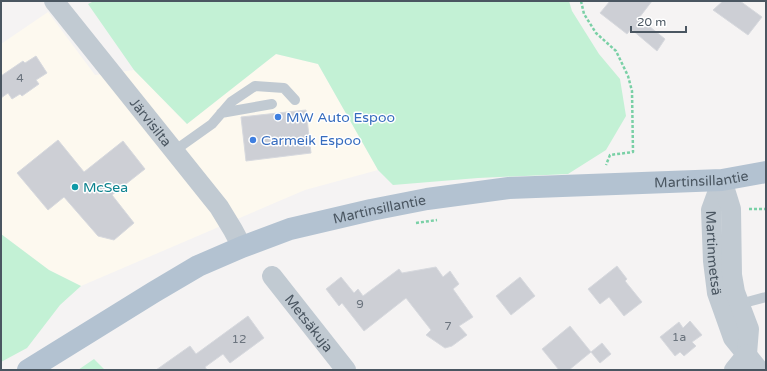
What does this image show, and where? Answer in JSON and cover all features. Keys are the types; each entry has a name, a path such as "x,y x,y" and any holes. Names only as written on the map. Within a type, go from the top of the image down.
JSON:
{"main road":[{"name":"Martinsillantie","path":"28,370 198,266 242,247 290,229 371,210 427,199 509,188 722,180 766,172"}],"street":[{"name":"Järvisilta","path":"54,1 219,207 242,247"},
{"name":"Martinmetsä","path":"722,180 731,209 732,275 735,292 731,306 733,338 759,370"},
{"name":"Martinmetsä","path":"722,180 711,210 713,261 717,293 731,306"},
{"name":"Metsäkuja","path":"272,276 346,370"},
{"path":"734,370 747,354"}],"lane":[{"path":"174,151 212,124 231,102 254,86 284,88 295,100"},
{"path":"221,113 272,104"},
{"path":"731,306 766,297"}],"path":[{"path":"581,1 584,14 596,33 616,51 628,76 632,97 633,152"},
{"path":"731,209 766,209"},
{"path":"409,224 441,219"}],"shaded area":[{"path":"48,12 95,75 134,70 187,124 276,54 318,64 378,170 305,190 81,286 49,270 1,234 1,44"}],"green space":[{"path":"94,1 569,1 572,11 599,54 620,79 626,116 606,150 568,174 478,178 393,185 378,170 318,64 276,54 187,124 134,70 88,4"},
{"path":"1,234 49,270 81,286 60,305 27,348 1,362"},
{"path":"94,359 105,370 78,370"}],"building":[{"path":"610,1 652,1 639,18 665,39 657,51 631,29 627,34 600,13"},
{"path":"723,1 740,1 762,17 748,35 713,10"},
{"path":"36,56 47,73 36,80 39,84 22,96 20,94 12,99 8,93 1,98 1,76 23,61 25,63"},
{"path":"306,110 311,153 246,161 241,117"},
{"name":"McSea","path":"58,140 84,172 123,141 145,169 112,195 134,223 114,240 98,236 64,197 48,210 17,173"},
{"path":"617,266 627,279 625,281 642,302 624,316 609,297 600,304 588,289"},
{"path":"436,267 443,277 450,271 459,284 453,289 473,317 459,326 467,335 452,346 445,348 426,335 431,330 406,298 364,331 342,303 339,306 326,289 341,277 354,293 358,289 363,296 399,269 402,273"},
{"path":"520,277 535,296 511,315 496,296"},
{"path":"248,316 264,338 230,363 223,354 205,367 207,370 156,370 190,346 196,354"},
{"path":"690,321 702,335 692,342 696,346 684,356 680,352 675,356 660,337 679,322 683,328"},
{"path":"570,326 591,352 569,370 559,370 542,349"},
{"path":"602,343 611,354 600,363 591,352"}],"place":[{"name":"MW Auto Espoo","path":"278,117"},
{"name":"Carmeik Espoo","path":"253,140"},
{"name":"McSea","path":"75,187"}]}
